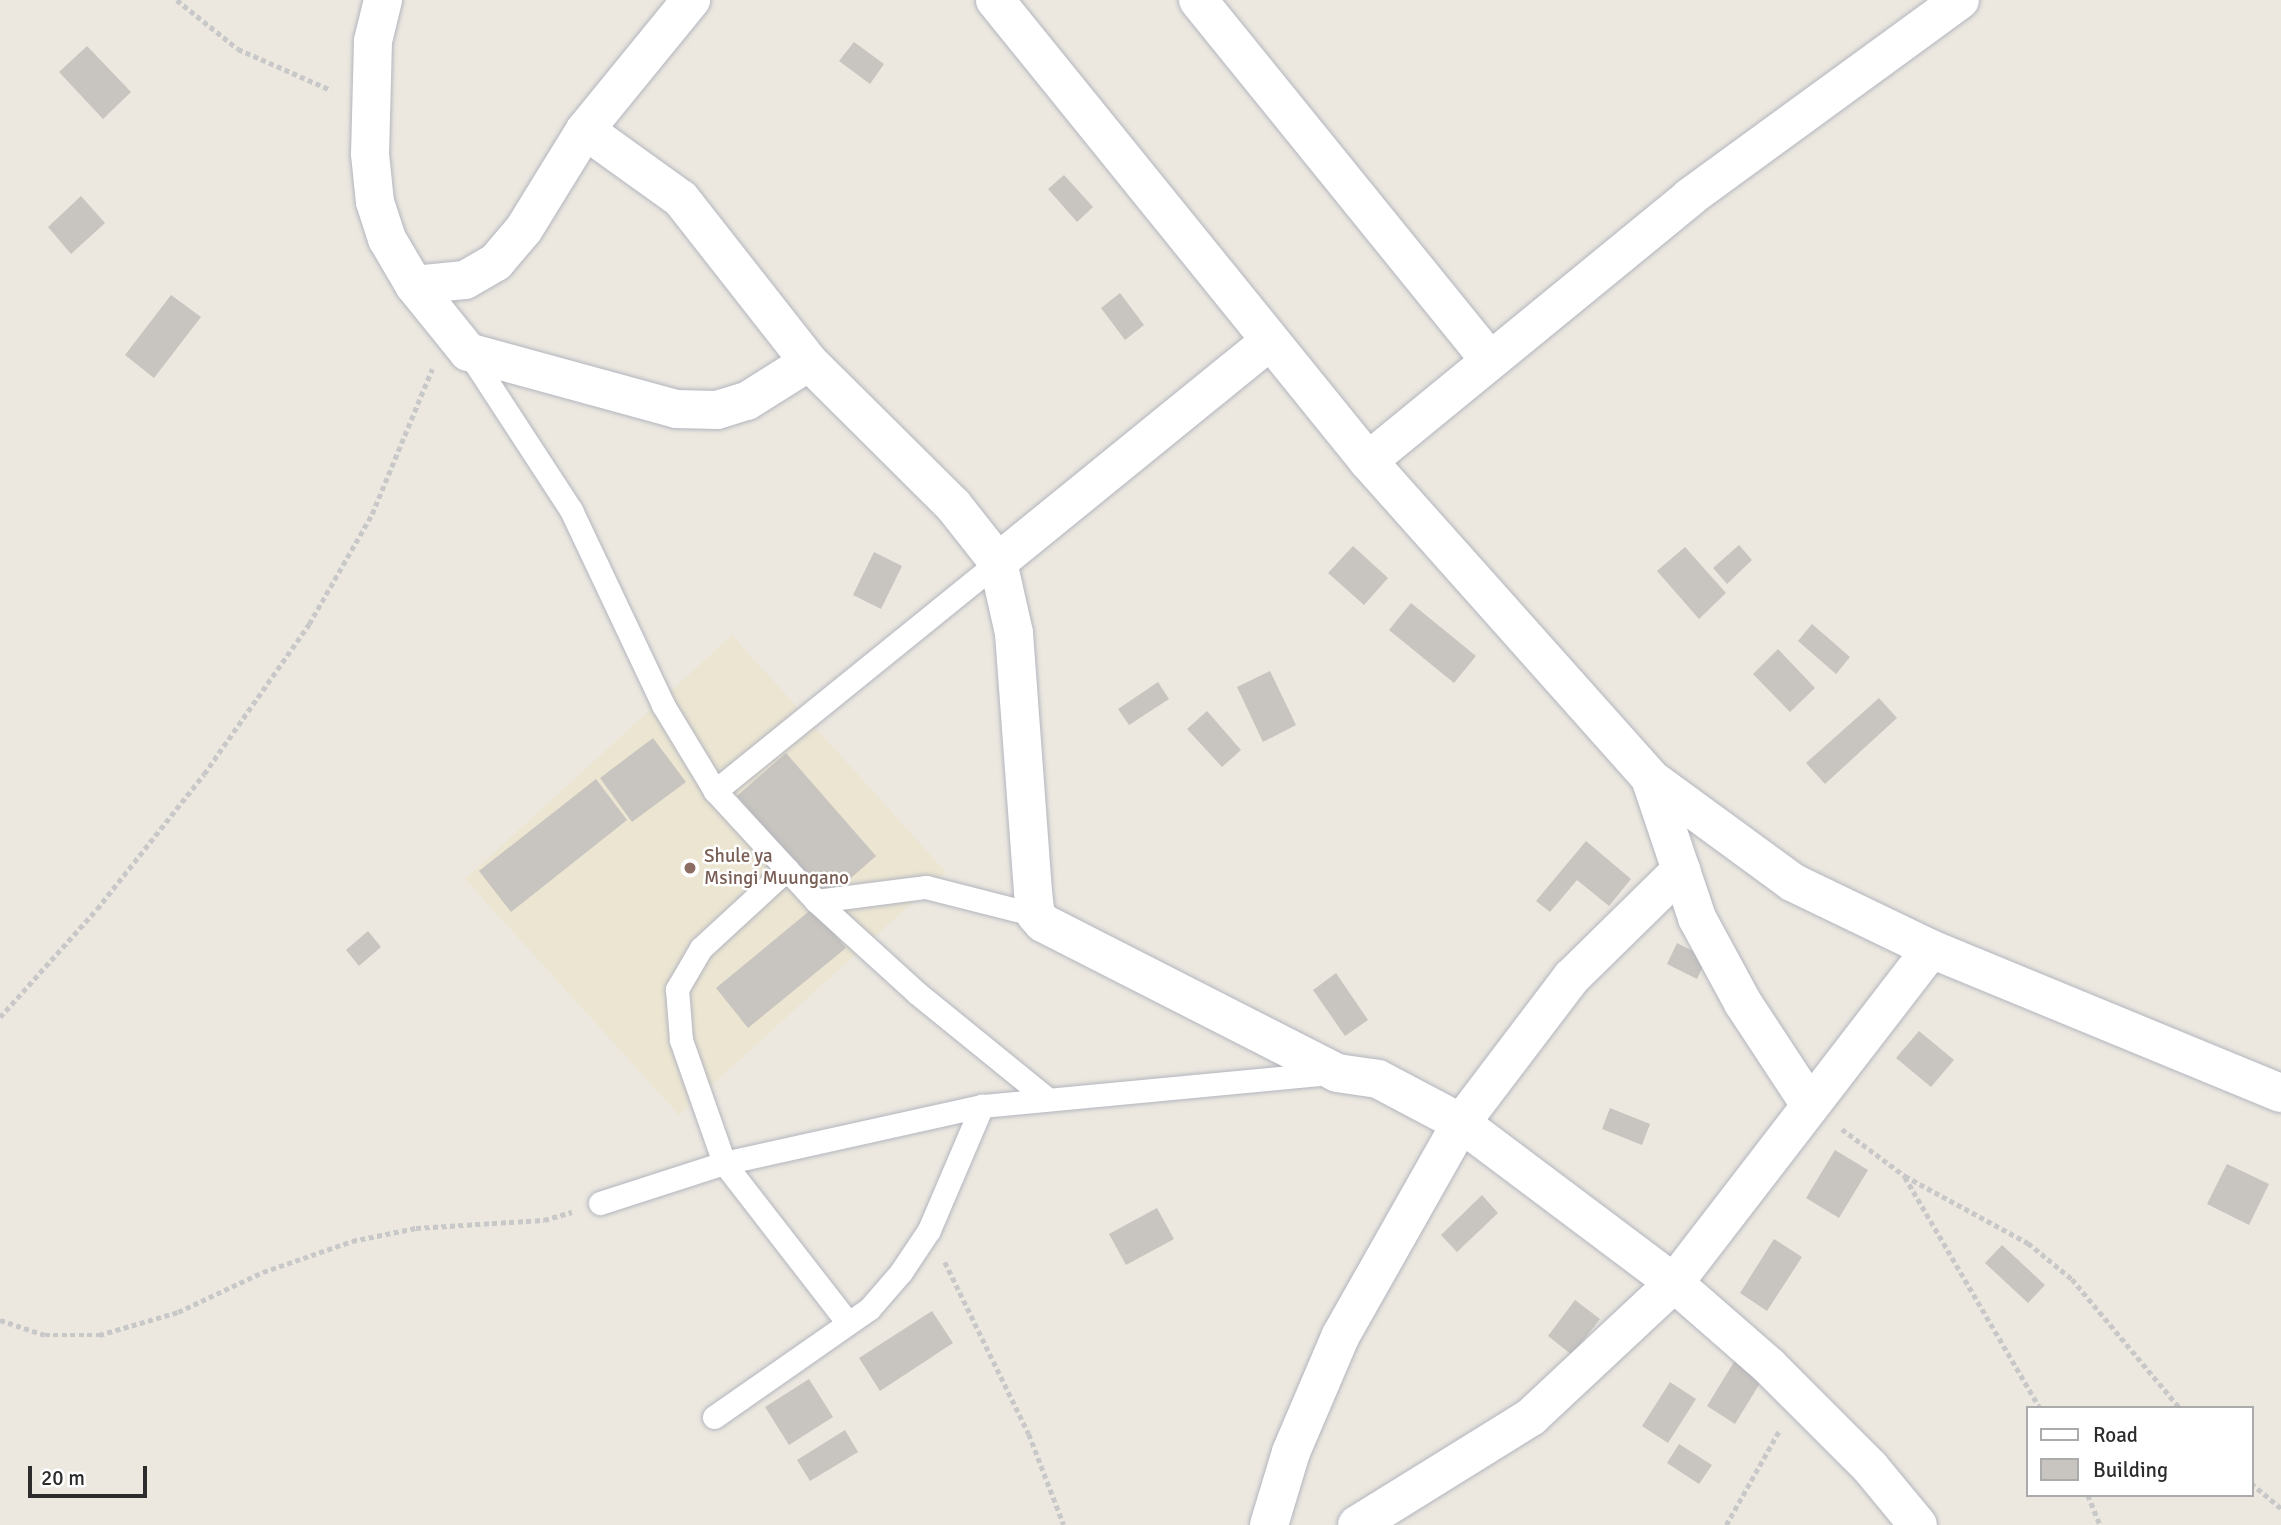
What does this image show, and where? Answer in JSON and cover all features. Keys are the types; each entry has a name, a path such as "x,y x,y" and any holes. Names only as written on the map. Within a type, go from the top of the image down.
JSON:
{"street":[{"path":"383,0 373,41 370,154 375,202 387,239 414,285 458,341 676,410 717,410 747,401 809,362"},
{"path":"414,285 465,280 496,262 524,229 585,130 691,0"},
{"path":"995,0 1367,461 1650,778 1792,882 1931,949 2281,1093"},
{"path":"1198,0 1489,359"},
{"path":"1367,461 1690,197 1960,0"},
{"path":"585,130 681,199 809,362 953,505 998,562 1014,632 1036,915 1054,930 1191,995 1337,1073 1378,1079 1461,1124 1674,1283 1799,1395 1918,1525"},
{"path":"998,562 1270,341"},
{"path":"1650,778 1697,918 1743,1003 1810,1105"},
{"path":"1269,1525 1290,1452 1341,1335 1461,1124 1572,977 1681,870"},
{"path":"1357,1525 1531,1416 1674,1283 1931,949"}],"lane":[{"path":"458,341 571,510 663,705 715,791 816,901 917,993 1046,1098"},
{"path":"715,791 998,562"},
{"path":"787,869 701,948 677,989 681,1040 724,1163 848,1324"},
{"path":"816,901 926,887 1036,915"},
{"path":"600,1203 724,1163 982,1106 1337,1073"},
{"path":"714,1417 848,1324 885,1291 929,1230 982,1106"}],"path":[{"path":"177,0 238,49 371,105"},
{"path":"0,1017 97,909 204,774 309,624 372,514 458,341"},
{"path":"1810,1105 1905,1176 2028,1243 2072,1279 2178,1406"},
{"path":"1905,1176 2039,1406"},
{"path":"0,1320 44,1335 99,1335 178,1312 263,1272 352,1241 416,1228 544,1220 600,1203"},
{"path":"929,1230 1029,1434 1065,1525"},
{"path":"1726,1525 1799,1395"},
{"path":"2253,1485 2281,1508"},
{"path":"2089,1497 2100,1525"}],"shaded area":[{"path":"732,635 946,872 679,1115 465,879"}],"building":[{"path":"854,42 884,64 870,84 839,61"},
{"path":"87,46 131,92 103,119 59,72"},
{"path":"1064,175 1093,207 1077,222 1048,189"},
{"path":"81,196 105,223 71,254 48,227"},
{"path":"1120,293 1144,325 1125,340 1101,308"},
{"path":"171,295 201,317 154,378 125,355"},
{"path":"1739,545 1752,560 1727,584 1713,568"},
{"path":"1353,546 1388,578 1364,605 1328,573"},
{"path":"1685,547 1726,593 1699,619 1657,571"},
{"path":"874,552 902,566 881,609 853,595"},
{"path":"1411,603 1476,656 1454,683 1389,630"},
{"path":"1812,624 1850,657 1836,674 1798,641"},
{"path":"1778,649 1815,688 1790,712 1753,674"},
{"path":"1270,671 1296,725 1263,742 1237,687"},
{"path":"1158,682 1169,699 1129,725 1118,709"},
{"path":"1879,698 1897,718 1825,784 1806,763"},
{"path":"1207,711 1241,750 1222,767 1187,729"},
{"path":"653,738 686,782 632,822 600,778"},
{"path":"786,753 876,856 827,899 737,796"},
{"path":"596,779 627,820 511,912 479,871"},
{"path":"1586,841 1631,879 1609,906 1577,880 1550,912 1536,901"},
{"path":"813,908 846,948 748,1028 716,988"},
{"path":"368,931 381,947 359,966 346,950"},
{"path":"1677,943 1707,958 1697,979 1667,964"},
{"path":"1336,973 1368,1020 1345,1036 1313,990"},
{"path":"1919,1031 1954,1060 1931,1087 1896,1058"},
{"path":"1610,1108 1650,1124 1642,1145 1602,1129"},
{"path":"1835,1150 1868,1170 1839,1218 1806,1198"},
{"path":"2227,1164 2269,1184 2249,1225 2207,1204"},
{"path":"1482,1195 1498,1213 1457,1252 1441,1235"},
{"path":"1157,1208 1174,1239 1126,1265 1109,1234"},
{"path":"1774,1239 1802,1257 1767,1311 1740,1293"},
{"path":"2002,1245 2045,1285 2028,1303 1985,1263"},
{"path":"1575,1300 1600,1319 1572,1355 1548,1336"},
{"path":"932,1311 953,1343 880,1391 859,1358"},
{"path":"1737,1357 1765,1375 1735,1424 1707,1406"},
{"path":"809,1379 833,1417 789,1445 765,1407"},
{"path":"1670,1382 1696,1399 1668,1443 1642,1426"},
{"path":"845,1430 858,1452 810,1481 797,1460"},
{"path":"1679,1444 1712,1465 1699,1484 1667,1463"}],"place":[{"name":"Shule ya Msingi Muungano","path":"690,868"}]}
